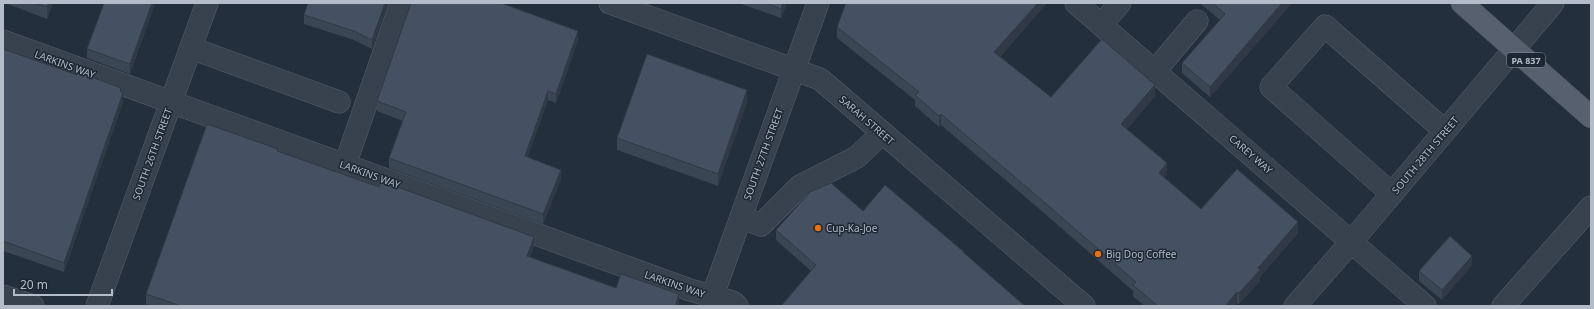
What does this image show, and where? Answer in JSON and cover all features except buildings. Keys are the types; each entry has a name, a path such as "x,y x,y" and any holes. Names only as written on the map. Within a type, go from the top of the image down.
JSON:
{"main road":[{"name":"PA 837","path":"1462,3 1591,117"}],"street":[{"name":"SOUTH 26TH STREET","path":"97,306 207,3"},
{"path":"345,165 401,3"},
{"name":"SARAH STREET","path":"610,3 820,79 1084,306"},
{"name":"SOUTH 27TH STREET","path":"710,301 818,3"},
{"name":"CAREY WAY","path":"1076,3 1425,306"},
{"path":"1101,24 1120,3"},
{"name":"SOUTH 28TH STREET","path":"1305,303 1352,242 1553,3"},
{"path":"1155,71 1197,21"},
{"path":"1392,194 1271,87 1325,26 1445,131"},
{"name":"LARKINS WAY","path":"3,41 690,290 710,301 733,302 737,306"},
{"path":"191,48 339,102"},
{"path":"741,216 761,225 800,186 857,157 882,133"},
{"path":"1503,306 1589,214"},
{"path":"3,296 33,306"}],"place":[{"name":"Cup-Ka-Joe","path":"818,228"},
{"name":"Big Dog Coffee","path":"1098,254"}]}
